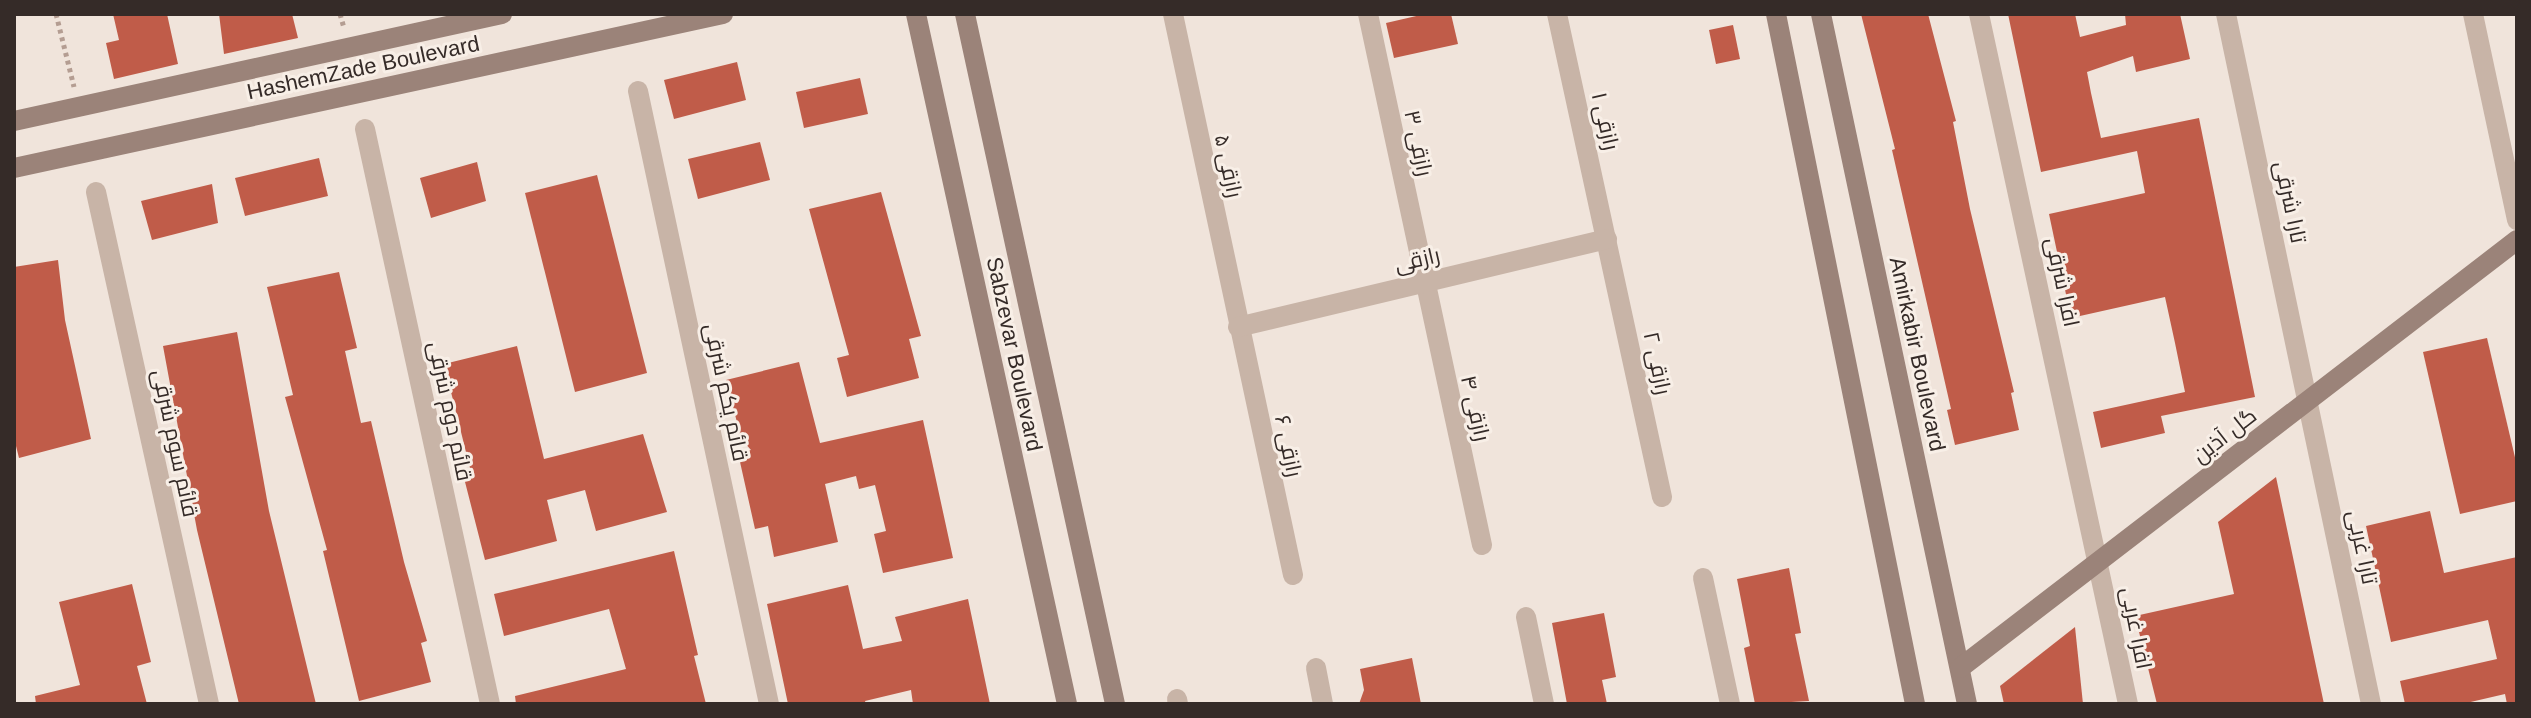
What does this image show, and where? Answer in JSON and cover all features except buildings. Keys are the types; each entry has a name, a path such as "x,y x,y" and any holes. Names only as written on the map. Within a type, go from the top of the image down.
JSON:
{"street":[{"name":"HashemZade Boulevard","path":"14,121 502,14"},
{"name":"HashemZade Boulevard","path":"14,168 723,14"},
{"name":"Sabzevar Boulevard","path":"916,14 1067,704"},
{"name":"Sabzevar Boulevard","path":"965,14 1115,704"},
{"name":"رازقی ۵","path":"1173,14 1238,327"},
{"name":"رازقی ۳","path":"1368,14 1423,282"},
{"name":"رازقی ۱","path":"1557,14 1607,239"},
{"path":"1776,14 1914,703"},
{"name":"Amirkabir Boulevard","path":"1821,14 1967,704"},
{"name":"افرا شرقی","path":"1979,14 2099,561"},
{"name":"تارا شرقی","path":"2226,14 2308,400"},
{"path":"2473,14 2517,220"},
{"name":"قائم یکم شرقی","path":"638,91 769,704"},
{"name":"قائم دوم شرقی","path":"365,129 490,704"},
{"name":"قائم سوم شرقی","path":"96,192 209,704"},
{"name":"رازقی","path":"1238,327 1607,239"},
{"name":"رازقی ۲","path":"1607,239 1662,497"},
{"name":"گل آذین","path":"1960,668 2517,240"},
{"name":"رازقی ۴","path":"1423,282 1482,545"},
{"name":"رازقی ۶","path":"1238,327 1293,575"},
{"name":"تارا غربی","path":"2308,400 2371,704"},
{"name":"افرا غربی","path":"2099,561 2128,704"},
{"path":"1703,578 1730,704"},
{"path":"1526,617 1544,704"},
{"path":"1316,668 1323,704"}],"path":[{"path":"56,14 79,107"}]}
